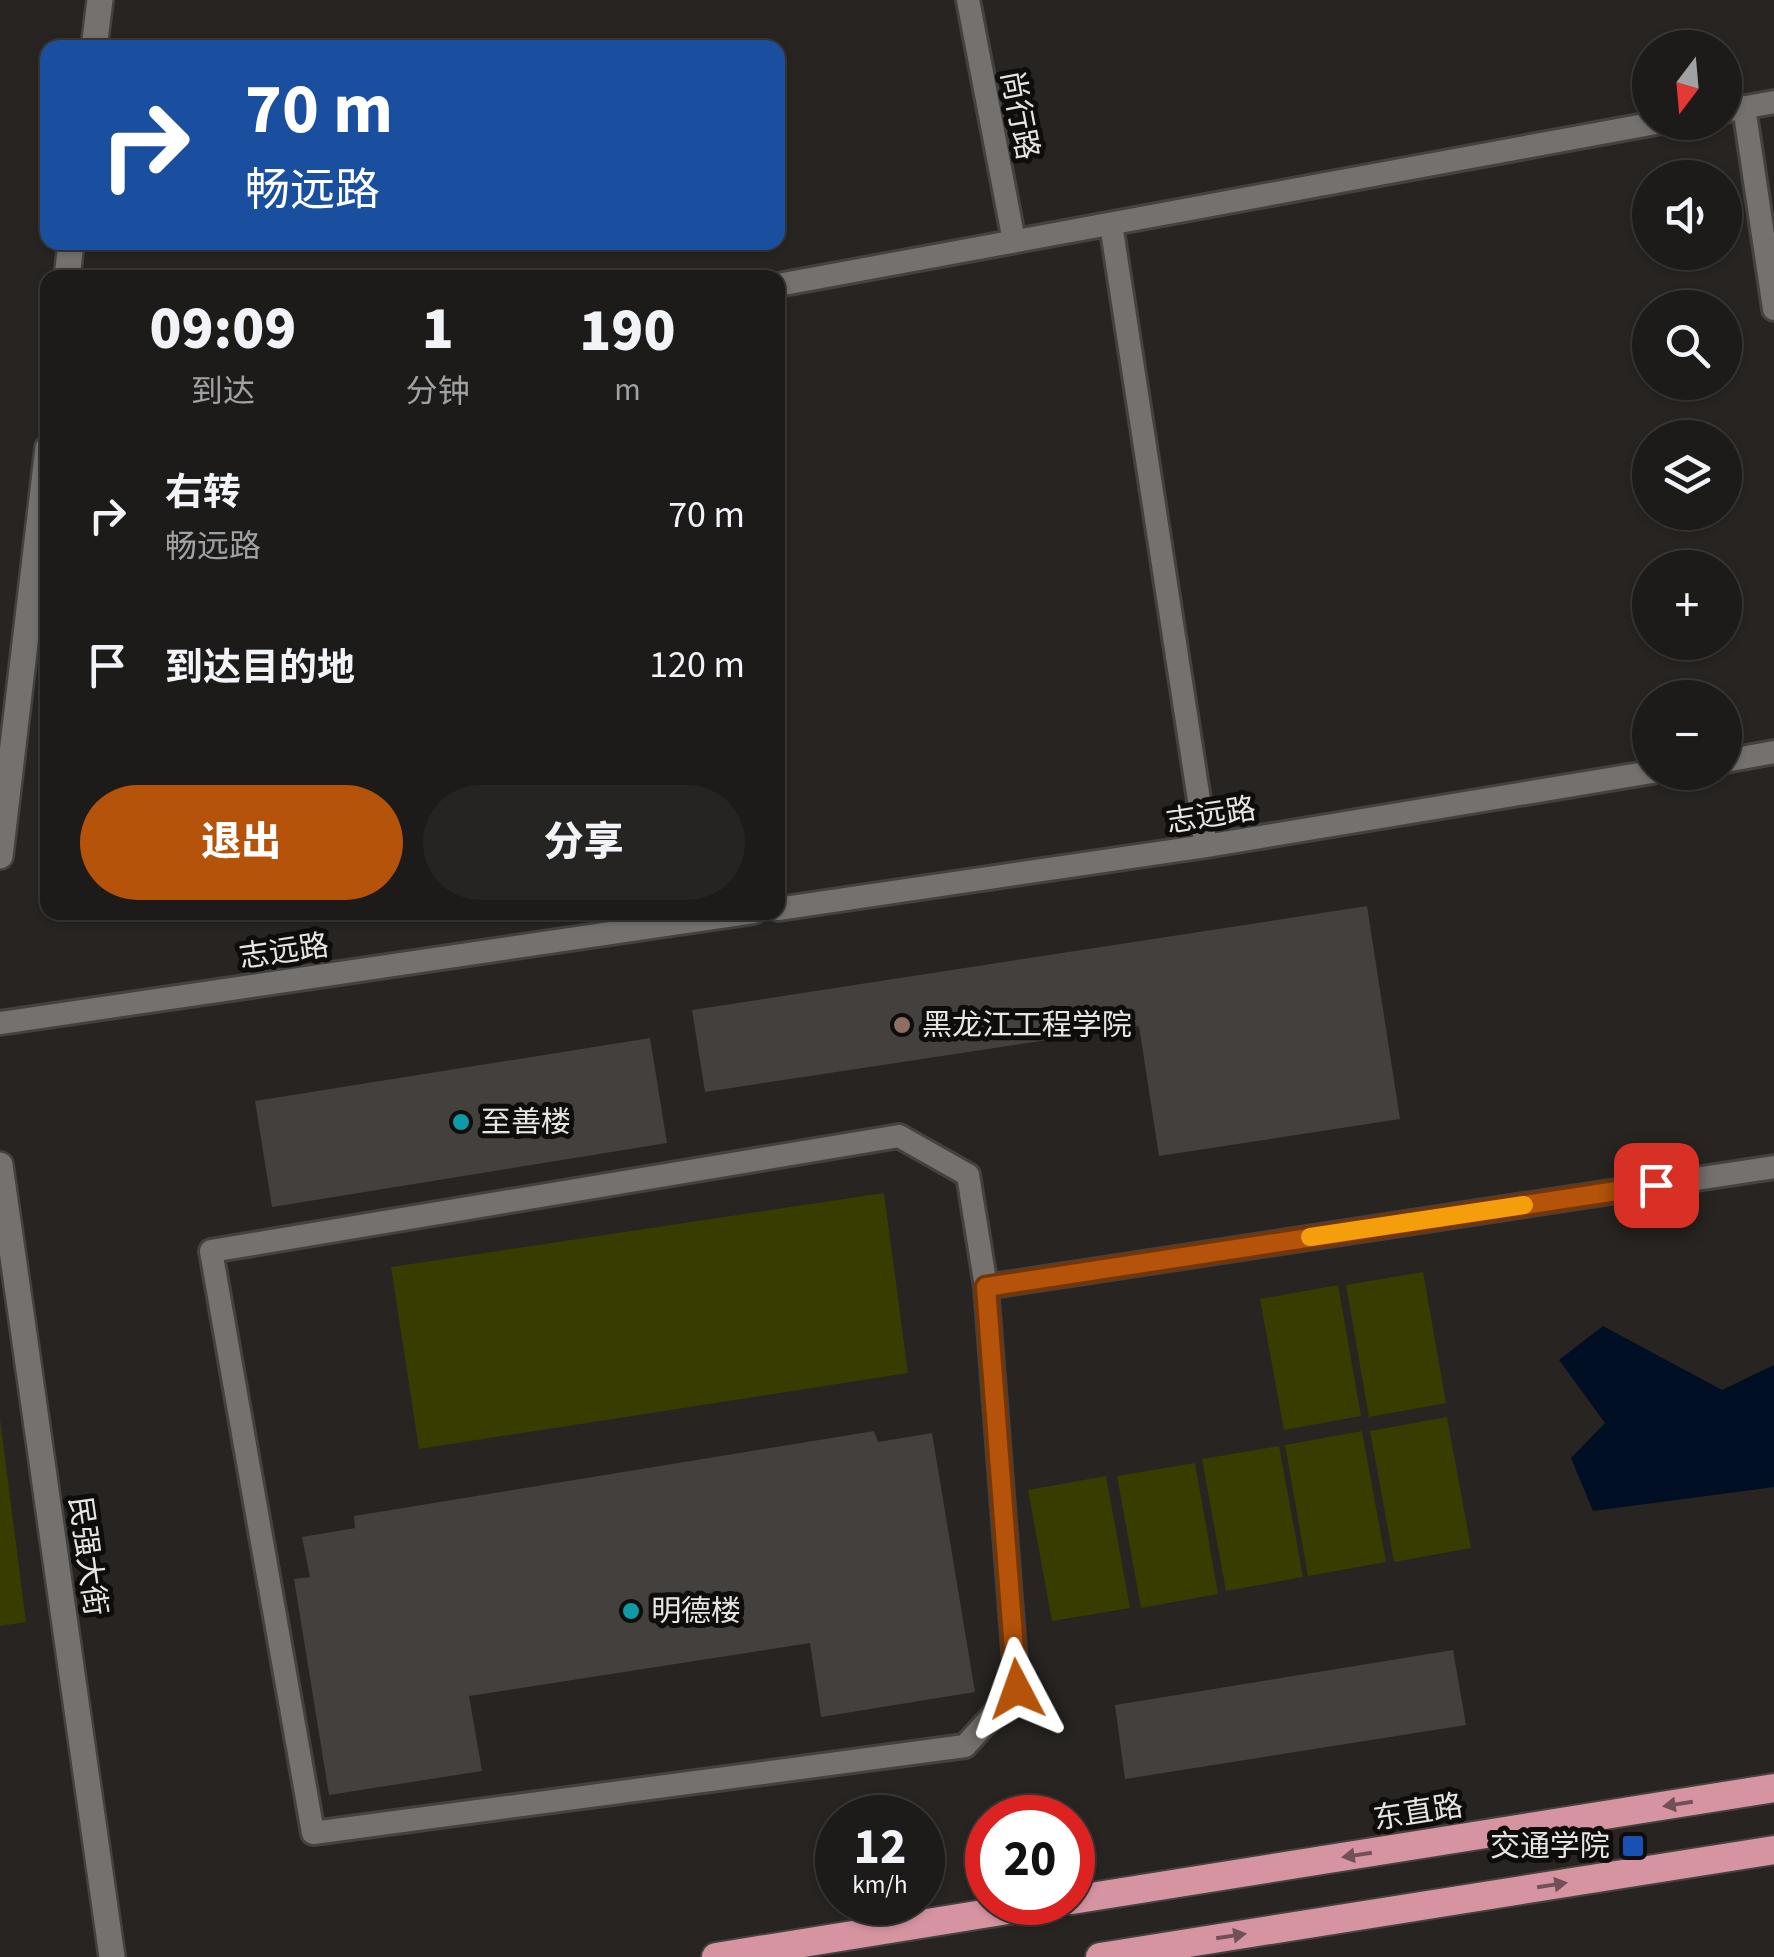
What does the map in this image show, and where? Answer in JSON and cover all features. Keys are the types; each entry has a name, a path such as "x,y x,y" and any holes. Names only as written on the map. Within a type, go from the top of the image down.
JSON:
{"highway":[{"name":"东直路","path":"1095,1896 1774,1788"},
{"path":"1105,1957 1774,1850"},
{"path":"716,1957 965,1917"}],"street":[{"path":"95,40 100,0"},
{"path":"0,856 40,516"},
{"name":"民强大街","path":"0,1165 112,1957"}],"lane":[{"name":"尚行路","path":"968,0 1014,242"},
{"path":"1742,108 1774,102"},
{"path":"785,284 1632,127"},
{"path":"1740,140 1774,309"},
{"path":"1111,224 1206,846"},
{"path":"1742,757 1774,752"},
{"name":"志远路","path":"785,908 1206,846 1632,775"},
{"name":"志远路","path":"0,1023 700,920"},
{"path":"899,1136 968,1175 986,1287 1017,1689 965,1746 312,1833 211,1250 899,1136"},
{"path":"986,1287 1774,1167"}],"shaded area":[{"path":"884,1193 908,1373 419,1449 391,1267"},
{"path":"1423,1272 1446,1403 1369,1417 1346,1285"},
{"path":"1338,1285 1361,1416 1284,1430 1260,1299"},
{"path":"1447,1417 1471,1548 1394,1562 1370,1431"},
{"path":"0,1419 26,1622 0,1626"},
{"path":"1362,1431 1386,1562 1308,1576 1285,1445"},
{"path":"1279,1446 1303,1577 1226,1591 1202,1459"},
{"path":"1195,1463 1218,1594 1141,1608 1117,1476"},
{"path":"1106,1476 1130,1608 1052,1621 1028,1490"}],"water":[{"path":"1603,1326 1722,1390 1774,1365 1774,1487 1593,1511 1571,1458 1605,1423 1559,1360"}],"building":[{"path":"1367,906 1400,1119 1159,1156 1139,1026 705,1092 692,1010"},
{"name":"至善楼","path":"650,1038 667,1143 272,1207 255,1101"},
{"name":"明德楼","path":"874,1431 878,1442 932,1433 975,1692 821,1717 810,1643 469,1696 482,1771 329,1795 294,1579 310,1577 302,1537 355,1528 354,1516"},
{"path":"1453,1650 1466,1725 1125,1779 1115,1705"}],"slow traffic":[{"path":"1310,1237 1524,1205"}],"place":[{"name":"黑龙江工程学院","path":"902,1025"},
{"name":"至善楼","path":"461,1122"},
{"name":"明德楼","path":"631,1611"},
{"name":"交通学院","path":"1633,1846"}],"route":[{"path":"1017,1689 986,1287 1656,1185"}]}
